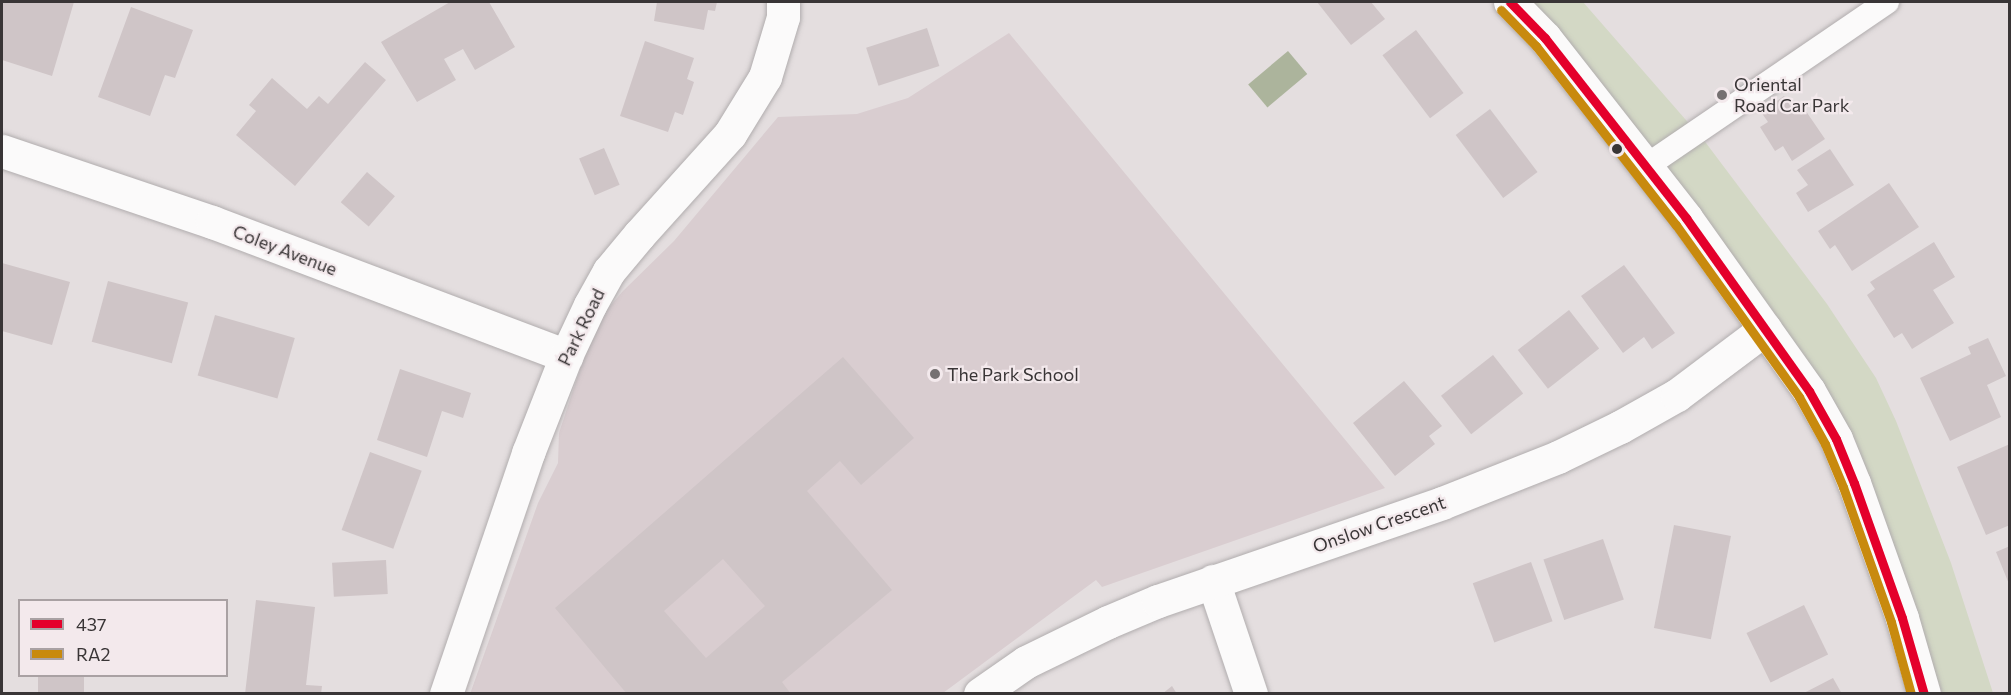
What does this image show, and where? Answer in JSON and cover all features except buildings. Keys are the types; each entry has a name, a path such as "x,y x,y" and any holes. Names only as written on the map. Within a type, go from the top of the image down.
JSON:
{"street":[{"name":"Park Road","path":"446,693 528,453 566,356 609,271 730,134 765,77 783,17 783,2"},
{"path":"1510,2 1545,38 1645,166 1809,391 1836,439 1902,618 1924,693"},
{"name":"Coley Avenue","path":"2,151 212,222 566,356"},
{"name":"Onslow Crescent","path":"980,693 1026,662 1089,631 1213,581 1442,503 1558,457 1620,427 1677,395 1765,329"},
{"path":"1213,581 1251,693"}],"lane":[{"path":"1645,166 1887,2"}],"shaded area":[{"path":"1522,2 1583,2 1706,143 1827,304 1876,378 1896,421 1951,563 1993,693 1942,693 1855,440 1823,385"},
{"name":"The Park School","path":"1009,33 1385,488 1102,587 1096,580 943,693 470,694 538,503 558,463 559,433 595,324 623,291 674,241 778,117 857,114 908,98"},
{"path":"1288,51 1307,74 1267,107 1248,84"}],"transit line":[{"name":"437","path":"1510,2 1545,38 1686,218 1809,391 1836,439 1854,483 1902,618 1924,694"},
{"name":"RA2","path":"1501,10 1536,46 1676,225 1799,397 1825,444 1843,487 1891,622 1911,694"}],"place":[{"name":"Oriental Road Car Park","path":"1722,95"},
{"name":"The Park School","path":"935,374"}]}
